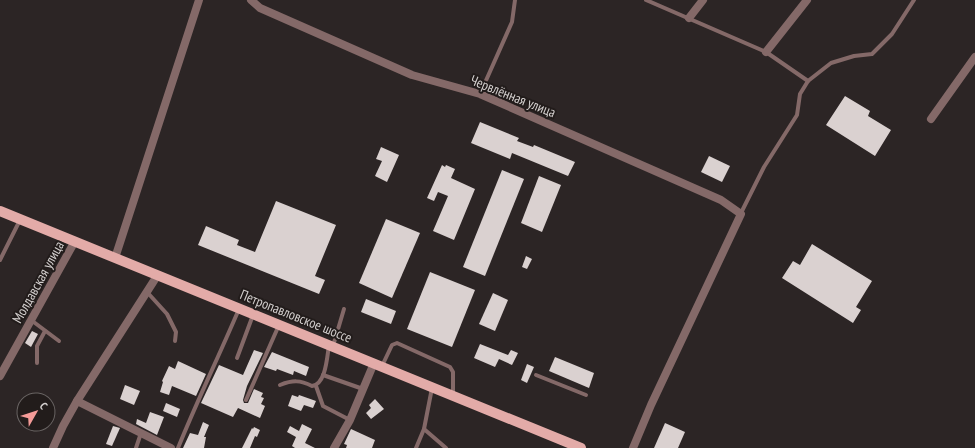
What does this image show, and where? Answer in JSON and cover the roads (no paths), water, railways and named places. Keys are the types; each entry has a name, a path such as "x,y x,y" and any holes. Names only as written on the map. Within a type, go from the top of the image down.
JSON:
{"main road":[{"name":"Петропавловское шоссе","path":"0,211 157,276 378,364 575,447"}],"street":[{"path":"115,258 199,0"},
{"name":"Червлённая улица","path":"251,0 260,8 412,75 480,94 721,200 741,214"},
{"path":"689,18 703,0"},
{"path":"766,52 807,0"},
{"path":"931,120 975,58"},
{"path":"633,448 651,405 741,214"},
{"name":"Молдавская улица","path":"0,376 75,242"},
{"path":"53,448 77,401 157,276"},
{"path":"334,448 350,420 363,389 378,364"},
{"path":"77,401 171,448"}],"lane":[{"path":"480,94 512,22 514,0"},
{"path":"646,0 766,52 808,81"},
{"path":"741,214 764,167 797,115 800,94 808,81 831,63 854,56 872,54 892,34 914,0"},
{"path":"0,260 2,253 21,219"},
{"path":"147,292 167,314 176,332 175,341"},
{"path":"178,448 239,309"},
{"path":"316,386 323,376 331,346 344,309"},
{"path":"237,358 253,314"},
{"path":"31,320 59,341"},
{"path":"246,400 279,325"},
{"path":"37,363 37,346 45,331"},
{"path":"378,364 392,345 397,343 452,369 453,396"},
{"path":"536,375 586,395"},
{"path":"323,376 363,389"},
{"path":"280,385 290,381 304,382 312,386 316,386"},
{"path":"316,386 323,406 350,420"},
{"path":"416,448 424,429 432,387"},
{"path":"424,429 446,448"},
{"path":"136,448 142,433"}]}
